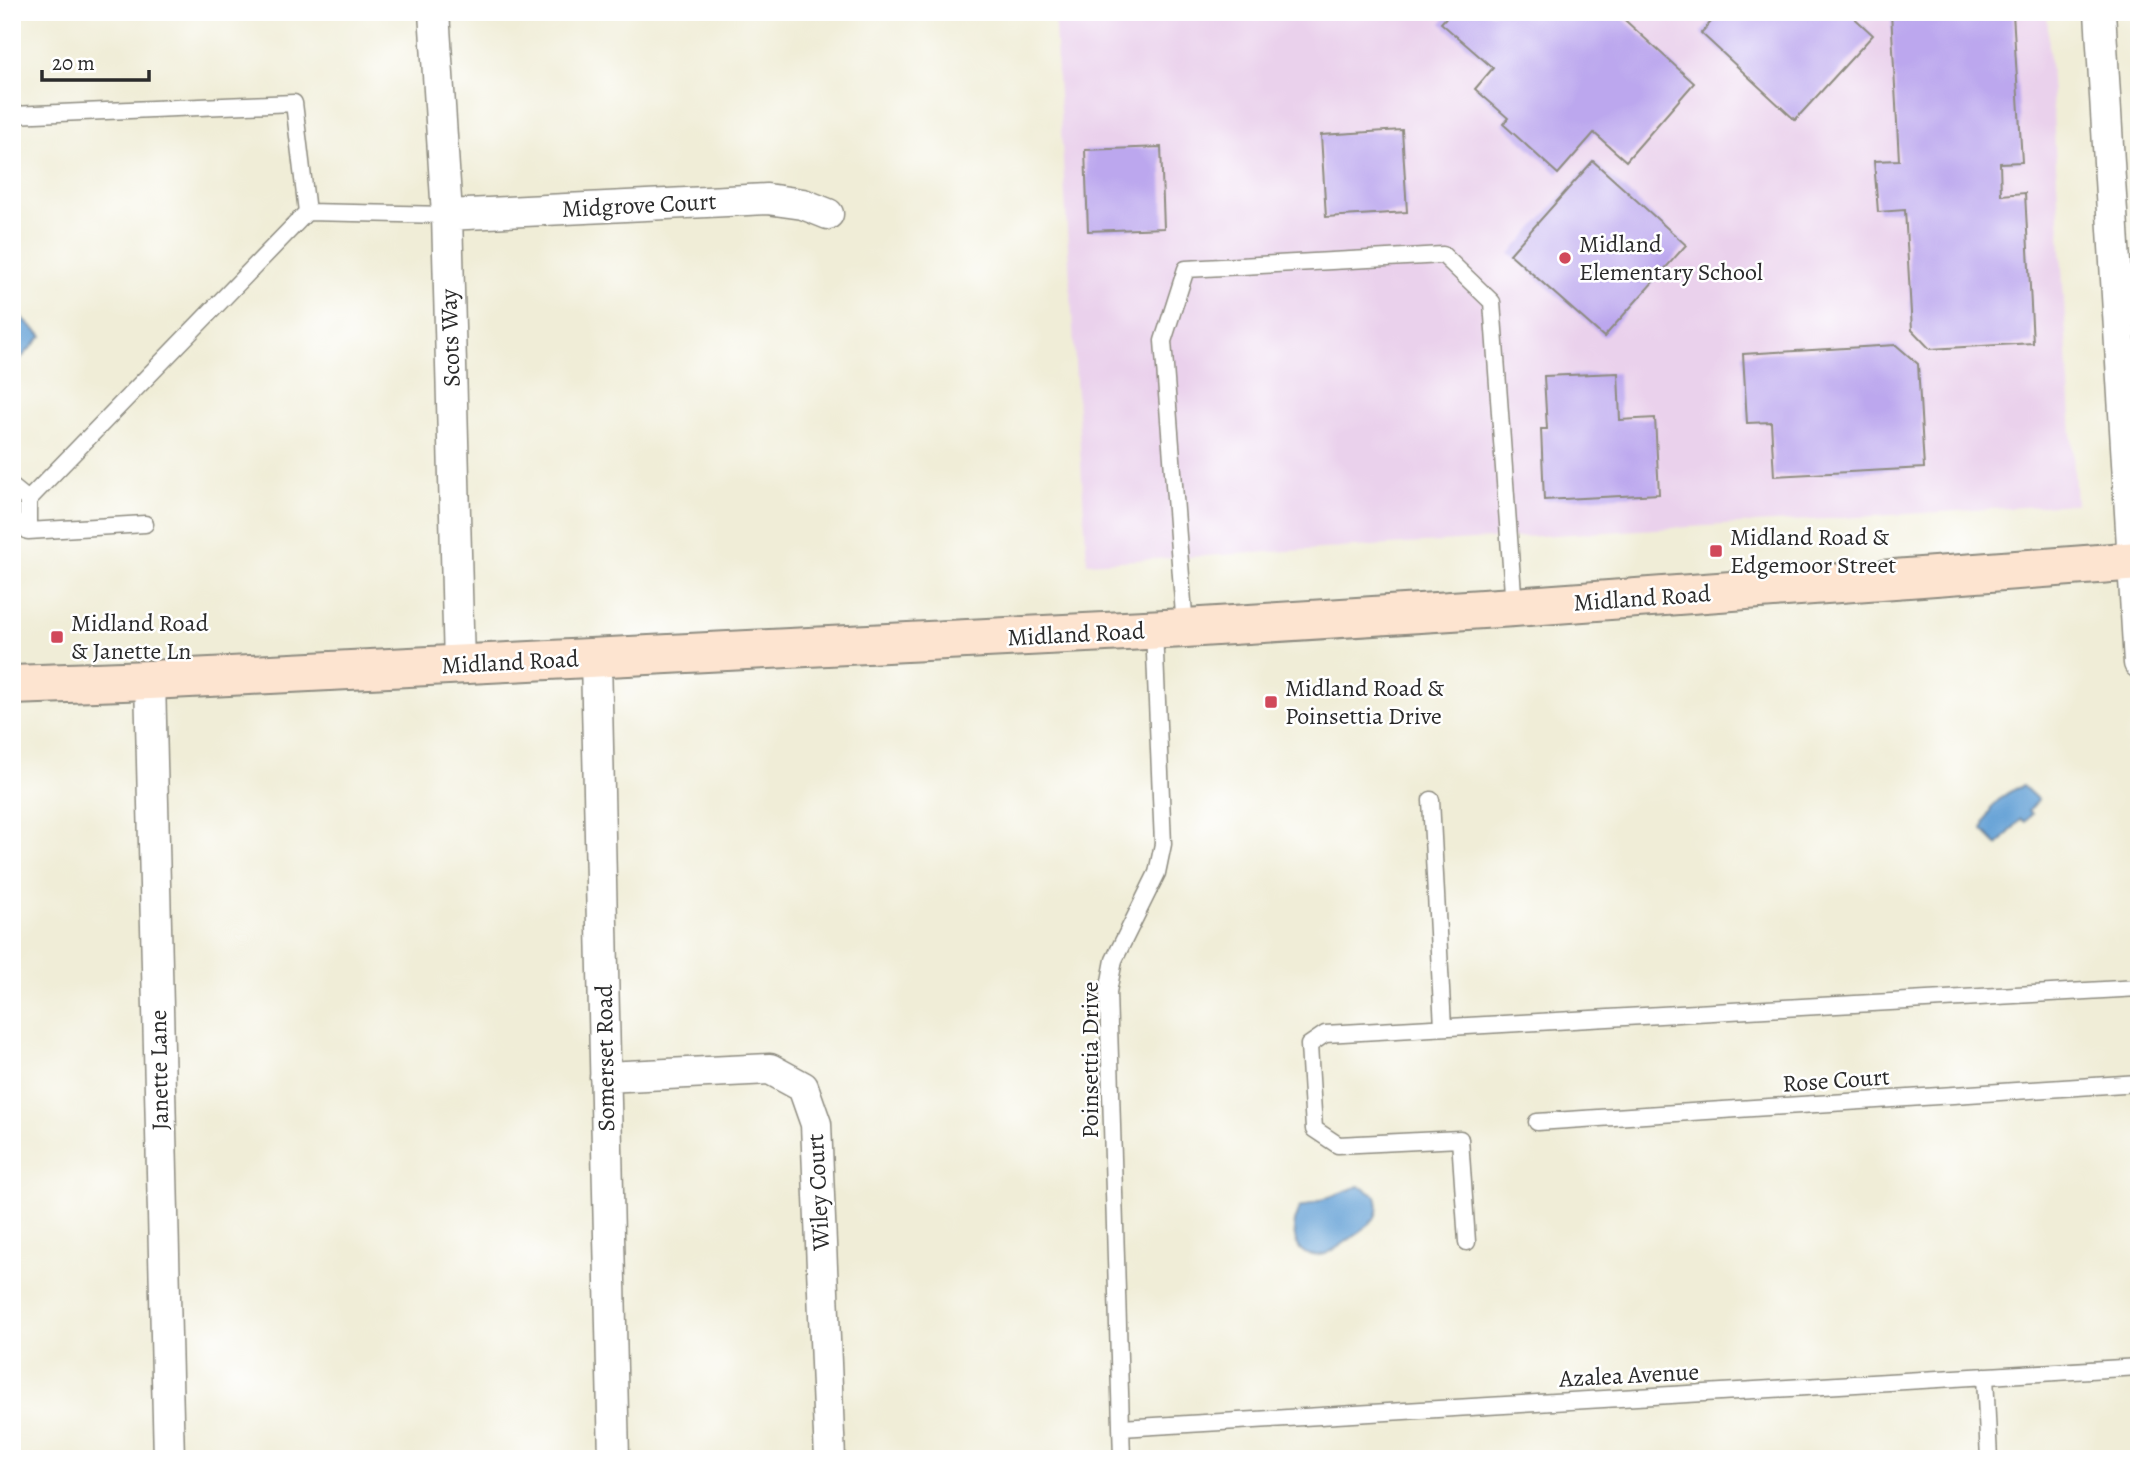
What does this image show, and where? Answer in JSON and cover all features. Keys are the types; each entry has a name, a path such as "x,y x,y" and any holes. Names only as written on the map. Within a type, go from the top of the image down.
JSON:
{"main road":[{"name":"Midland Road","path":"12,685 1169,629 1514,607 2136,561"}],"street":[{"name":"Scots Way","path":"434,12 447,215 459,665"},
{"path":"2100,12 2136,561 2139,663"},
{"name":"Midgrove Court","path":"447,215 767,199 803,204 828,214"},
{"name":"Somerset Road","path":"596,658 614,1459"},
{"name":"Janette Lane","path":"150,680 169,1459"},
{"name":"Wiley Court","path":"605,1077 770,1069 803,1087 816,1124 830,1459"}],"lane":[{"path":"12,116 295,103 307,212"},
{"path":"145,524 20,531 28,500 307,212 447,215"},
{"name":"Poinsettia Drive","path":"1122,1459 1108,992 1114,960 1157,873 1163,845 1169,629 1163,341 1186,269 1443,255 1492,302 1514,607"},
{"path":"12,487 28,500"},
{"path":"1431,800 1443,1027"},
{"path":"1467,1242 1460,1139 1338,1145 1314,1129 1310,1045 1325,1034 2139,988"},
{"name":"Rose Court","path":"1537,1122 2139,1083"},
{"name":"Azalea Avenue","path":"1121,1428 2139,1367"},
{"path":"1985,1376 1989,1459"}],"shaded area":[{"name":"Midland Elementary School","path":"1054,12 2047,12 2076,504 1087,563"}],"water":[{"path":"12,308 42,336 20,359 12,351"},
{"path":"2023,786 2038,800 2029,810 2032,814 2025,822 2021,819 1998,845 1983,830 1985,822 1996,802"},
{"path":"1359,1186 1376,1196 1378,1206 1375,1217 1366,1227 1333,1250 1321,1255 1304,1252 1294,1233 1299,1208"}],"building":[{"path":"1451,12 1616,12 1694,83 1626,161 1594,133 1558,174 1503,124 1508,118 1475,89 1493,68 1441,23"},
{"path":"1720,12 1848,12 1873,35 1795,120 1701,33"},
{"path":"1891,12 1961,12 1961,16 2013,13 2022,162 2000,163 2001,195 2025,193 2033,343 1930,349 1912,330 1905,210 1878,212 1874,161 1899,160"},
{"path":"1402,130 1407,212 1326,217 1321,135"},
{"path":"1161,147 1164,228 1088,231 1085,150"},
{"path":"1593,161 1686,245 1604,337 1510,254"},
{"path":"1896,345 1918,364 1924,468 1774,476 1771,422 1747,423 1743,354"},
{"path":"1618,373 1620,420 1655,418 1659,494 1544,500 1541,429 1547,429 1544,376"}],"place":[{"name":"Midland Elementary School","path":"1565,258"},
{"name":"Midland Road & Edgemoor Street","path":"1716,551"},
{"name":"Midland Road & Janette Ln","path":"57,637"},
{"name":"Midland Road & Poinsettia Drive","path":"1271,702"}]}
